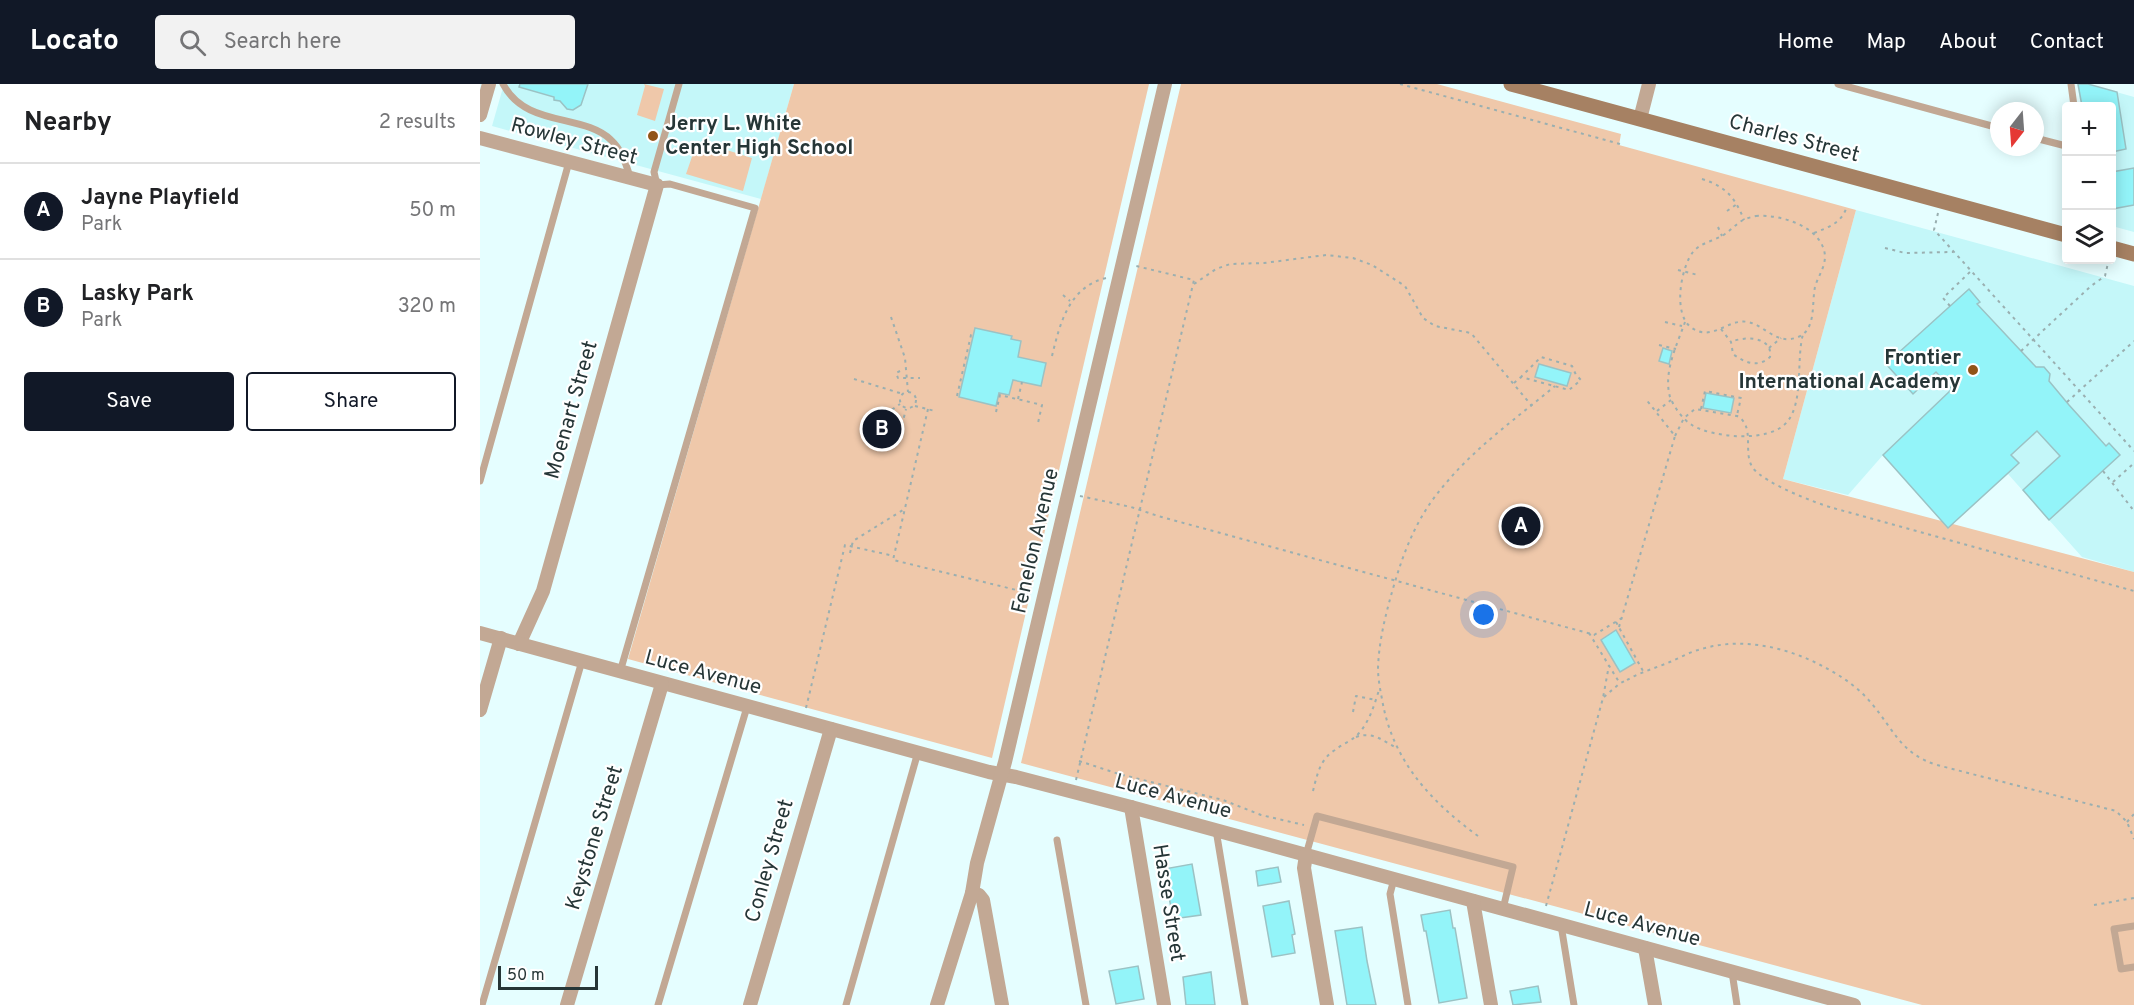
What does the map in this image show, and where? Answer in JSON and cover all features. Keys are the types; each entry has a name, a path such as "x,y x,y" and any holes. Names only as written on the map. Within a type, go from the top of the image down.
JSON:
{"street":[{"path":"480,115 489,84"},
{"name":"Fenelon Avenue","path":"938,1005 972,893 977,863 1002,774 1165,84"},
{"name":"Charles Street","path":"1510,84 2062,235"},
{"path":"1640,119 1648,84"},
{"name":"Rowley Street","path":"480,138 657,185"},
{"name":"Moenart Street","path":"519,644 543,591 657,185"},
{"path":"2116,249 2134,254"},
{"name":"Luce Avenue","path":"480,633 1732,971 1816,1000 1854,1005"},
{"path":"480,710 501,638"},
{"name":"Keystone Street","path":"567,1005 663,684"},
{"name":"Conley Street","path":"750,1005 831,729"},
{"name":"Hasse Street","path":"1131,807 1164,1005"},
{"path":"1306,855 1305,868 1328,1005"},
{"path":"972,893 979,895 983,900 1002,1005"},
{"path":"1473,901 1491,1005"},
{"path":"1645,948 1655,1005"}],"lane":[{"path":"503,84 513,98 531,110 605,135 620,151 631,179"},
{"path":"620,672 755,208 670,184 657,185 654,172 679,84"},
{"path":"1838,84 1990,126"},
{"path":"2071,84 2073,102"},
{"path":"2044,140 2062,145"},
{"path":"480,481 569,162"},
{"path":"482,1005 582,661"},
{"path":"658,1005 747,706"},
{"path":"846,1005 918,752"},
{"path":"1306,855 1317,816 1514,867 1503,909"},
{"path":"1216,830 1245,1005"},
{"path":"1057,840 1086,1005"},
{"path":"1394,879 1390,894 1408,1005"},
{"path":"1561,925 1574,1005"},
{"path":"2134,926 2115,929 2121,969 2134,967"},
{"path":"1732,971 1737,1005"}],"path":[{"path":"1400,84 1620,144"},
{"path":"1702,179 1713,182 1726,190 1737,204 1744,220"},
{"path":"1727,211 1737,204"},
{"path":"1814,233 1839,221 1845,214 1847,206"},
{"path":"1938,213 1934,230 2134,451"},
{"path":"1685,321 1669,378 1671,400 1690,425 1718,434 1748,436 1772,433 1788,422 1795,408 1798,394 1798,349 1813,316 1815,288 1824,261 1822,245 1814,233 1769,217 1756,216 1744,220 1722,236 1693,252 1679,300 1685,321 1692,328 1711,333 1737,321 1748,322 1781,338 1790,339 1803,334"},
{"path":"1718,227 1722,236"},
{"path":"1884,248 1905,254 1953,252"},
{"path":"1193,285 1216,269 1230,264 1264,263 1326,255 1361,260 1406,286 1419,312 1428,322 1442,329 1471,333 1532,406"},
{"path":"1074,792 1194,280 1123,263"},
{"path":"2021,351 2104,276 2107,264"},
{"path":"1677,270 1698,274"},
{"path":"1950,306 1943,298 1971,271"},
{"path":"1052,356 1061,322 1071,302 1084,288 1106,278"},
{"path":"1063,295 1071,302"},
{"path":"891,317 905,358 908,392"},
{"path":"1665,322 1683,327"},
{"path":"1721,329 1731,342 1733,354 1749,363 1763,363 1770,357 1771,350 1760,341 1748,337 1731,342"},
{"path":"957,396 971,335 973,335"},
{"path":"1769,348 1781,338"},
{"path":"2067,402 2134,341"},
{"path":"1659,345 1676,349"},
{"path":"1513,383 1541,357 1572,366 1581,380 1569,390 1521,377"},
{"path":"900,371 896,373 898,378 920,378"},
{"path":"854,379 903,393 908,392 915,397 915,405"},
{"path":"1018,400 1022,382"},
{"path":"1478,836 1450,815 1429,795 1410,771 1398,749 1386,720 1380,688 1378,671 1380,646 1401,560 1410,539 1434,498 1464,462 1555,386"},
{"path":"1701,409 1705,391 1741,398 1737,416"},
{"path":"903,393 899,400 906,409"},
{"path":"996,412 1000,396 1042,405 1038,423"},
{"path":"1645,398 1675,436"},
{"path":"1656,411 1671,400"},
{"path":"886,414 900,404"},
{"path":"906,409 915,405 935,411"},
{"path":"902,425 906,409"},
{"path":"1619,627 1675,436 1684,418 1695,409 1743,419 1746,424 1749,457 1753,468 1775,484 1818,504 2134,591"},
{"path":"928,410 893,560 1032,594"},
{"path":"2113,482 2134,462"},
{"path":"2103,471 2134,511"},
{"path":"1069,493 1139,509 1592,635 1622,618"},
{"path":"850,554 853,541 904,509"},
{"path":"806,708 845,545 894,556"},
{"path":"1616,622 1644,670"},
{"path":"1592,635 1619,684"},
{"path":"1603,698 1619,684 1644,670 1661,666 1696,650 1710,647 1766,645 1798,654 1833,672 1860,692 1873,704 1893,734 1918,758 1937,765 2116,811 2127,822 2134,839"},
{"path":"1542,920 1603,698 1609,665"},
{"path":"1356,737 1366,721 1380,688"},
{"path":"1353,712 1356,696 1376,700"},
{"path":"1313,791 1317,774 1325,758 1332,751 1356,737 1376,736 1398,749"},
{"path":"1080,761 1304,825"},
{"path":"2127,822 2134,814"},
{"path":"2094,905 2134,898"}],"shaded area":[{"name":"Jerry L. White Center High School","path":"504,84 794,84 761,199 492,126"},
{"path":"644,84 664,89 655,121 637,115"},
{"path":"794,84 1149,84 992,758 628,659"},
{"path":"1181,84 1437,84 1621,134 1619,145 1856,210 1783,479 2134,572 2134,1005 1922,1005 1021,763"},
{"path":"2077,84 2088,84 2134,97 2134,232 2116,227 2116,102 2080,102"},
{"path":"714,146 752,158 743,191 686,174 695,148 712,154"},
{"name":"Frontier International Academy","path":"1856,210 2134,286 2134,572 2082,557 2008,474 1948,528 1883,455 1848,495 1783,479"}],"building":[{"path":"520,84 588,84 581,105 573,110 567,109 560,101 554,100 554,97 519,87"},
{"path":"2078,84 2088,84 2117,92 2126,149 2116,151 2116,102 2081,102"},
{"path":"2134,168 2134,205 2116,208 2116,171"},
{"path":"1969,289 1980,302 1977,304 2036,367 2044,367 2050,374 2049,381 2106,446 2109,443 2120,455 2049,520 2023,490 2060,456 2037,431 2011,455 2019,463 1948,528 1883,455 1952,389 1936,372 1913,394 1886,364"},
{"path":"975,328 1012,336 1011,339 1021,341 1018,357 1046,363 1041,386 1013,380 1009,395 999,393 996,406 959,397"},
{"path":"1663,348 1672,351 1669,364 1659,361"},
{"path":"1539,364 1571,373 1567,386 1535,377"},
{"path":"1706,393 1734,398 1731,413 1703,408"},
{"path":"1616,630 1635,663 1620,672 1601,640"},
{"path":"1192,864 1201,915 1173,919 1164,869"},
{"path":"1278,867 1281,882 1258,886 1256,871"},
{"path":"1289,901 1295,934 1292,935 1295,953 1272,957 1263,906"},
{"path":"1450,910 1467,998 1439,1003 1421,915"},
{"path":"1362,927 1376,1005 1347,1005 1335,931"},
{"path":"1138,966 1144,999 1116,1004 1109,971"},
{"path":"1211,972 1215,1005 1186,1005 1183,977"},
{"path":"1538,986 1541,1002 1513,1005 1510,991"}],"place":[{"name":"Jerry L. White Center High School","path":"653,136"},
{"name":"Frontier International Academy","path":"1973,370"},
{"name":"Lasky Park","path":"882,429"},
{"name":"Jayne Playfield","path":"1521,526"}]}
